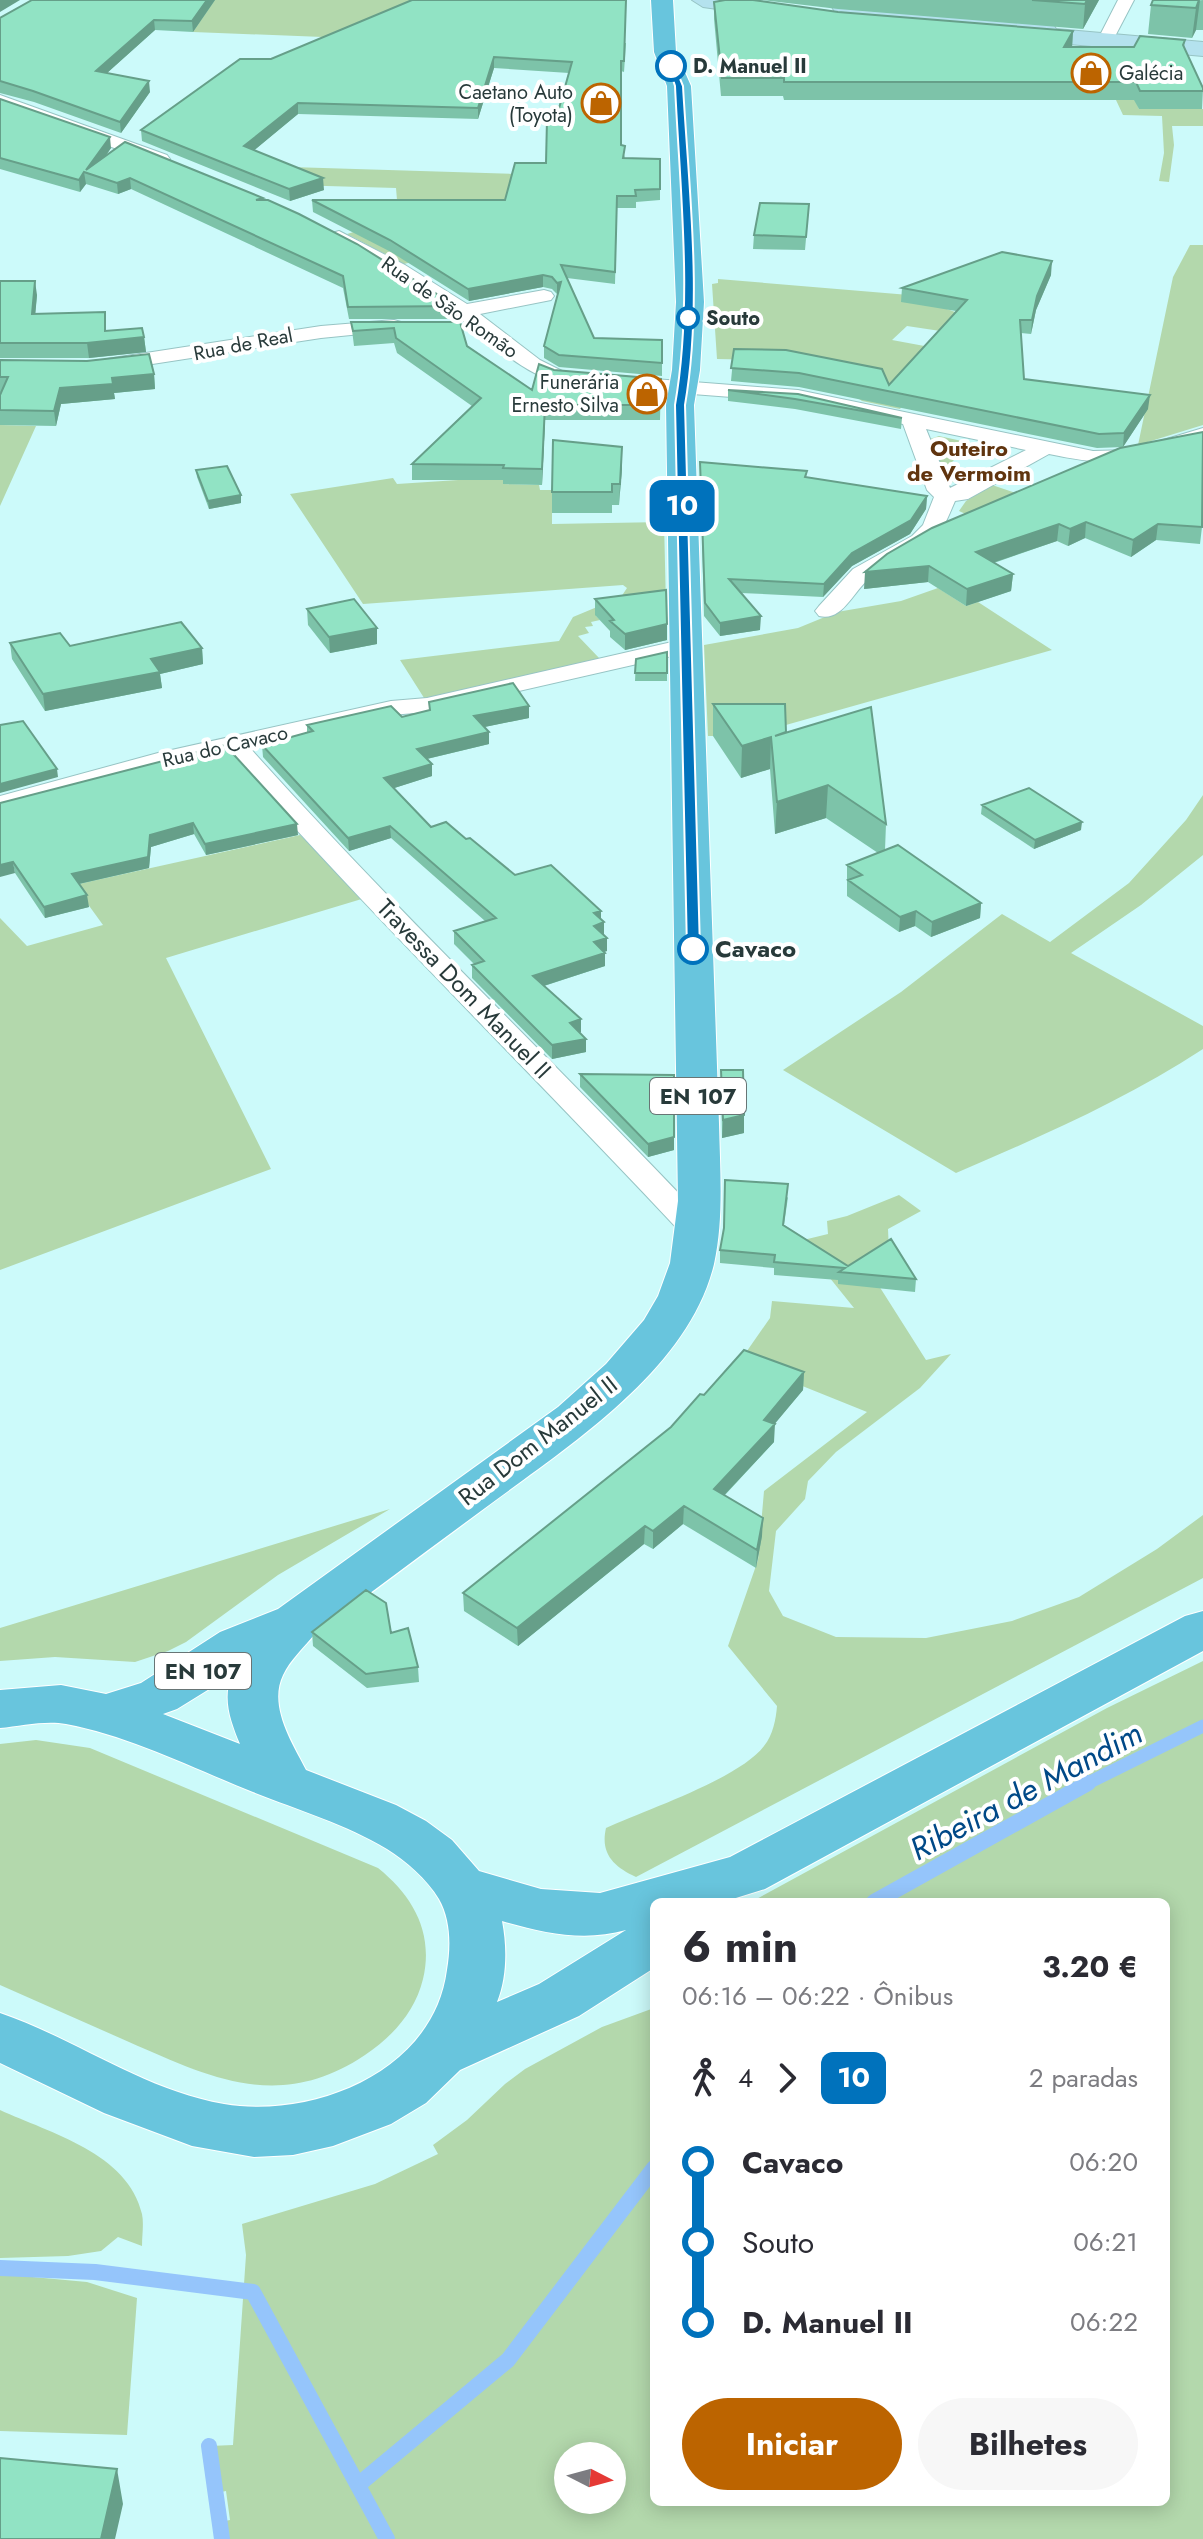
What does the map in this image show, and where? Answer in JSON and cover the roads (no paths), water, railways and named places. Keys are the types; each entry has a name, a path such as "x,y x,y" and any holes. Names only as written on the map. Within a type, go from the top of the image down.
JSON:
{"main road":[{"name":"EN 107","path":"662,0 665,52 679,86 684,170 690,302 682,385"},
{"path":"703,0 1203,49"},
{"path":"663,26 702,9 745,5"},
{"path":"1107,38 1203,43"},
{"name":"Rua Dom Manuel II","path":"106,1713 159,1696 238,1645 296,1622 549,1437 622,1375 662,1328 680,1296 692,1263 697,1231 698,1124 685,646 682,385"},
{"name":"Rua Dom Manuel II","path":"287,1783 255,1717 254,1687 260,1669 296,1622"},
{"path":"681,1898 728,1888 1203,1629"},
{"path":"0,1709 61,1704 106,1713 287,1783 406,1835 431,1852 463,1888 478,1937 477,1985 469,2006 442,2052"},
{"path":"463,1888 541,1911 600,1915 650,1904"},
{"path":"0,2037 200,2125 253,2132 289,2132 365,2108 389,2097 442,2052 559,2000 650,1943"}],"street":[{"path":"1107,38 1126,0 1119,0"},
{"path":"0,100 177,165"},
{"name":"Rua de São Romão","path":"317,226 391,264 487,328 534,367 554,376 798,396 1112,458 1132,456 1203,434"},
{"path":"462,311 544,296"},
{"name":"Rua de Real","path":"89,367 160,359 304,332 420,326"},
{"path":"446,327 487,328"},
{"path":"911,418 938,490 946,495 960,494 1047,447"},
{"path":"827,611 861,574 920,541 933,527 946,495"},
{"name":"Rua do Cavaco","path":"0,804 233,744 391,708 427,705 685,646"},
{"name":"Travessa Dom Manuel II","path":"233,744 307,827 697,1231"}],"waterway":[{"name":"Ribeira de Mandim","path":"1088,1783 1203,1726"},
{"name":"Ribeira de Mandim","path":"881,1898 1088,1783"},
{"name":"Ribeira de Mandim","path":"1084,1785 1088,1783"},
{"name":"Ribeira de Mandim","path":"358,2485 508,2360 650,2173"},
{"path":"0,2268 95,2272 253,2292 387,2539"},
{"path":"209,2446 222,2539"}],"place":[{"name":"D. Manuel II","path":"671,66"},
{"name":"Galécia","path":"1091,73"},
{"name":"Caetano Auto (Toyota)","path":"601,103"},
{"name":"Souto","path":"688,318"},
{"name":"Funerária Ernesto Silva","path":"647,394"},
{"name":"Cavaco","path":"693,949"}],"district":[{"name":"Outeiro de Vermoim","path":"969,460"}]}
